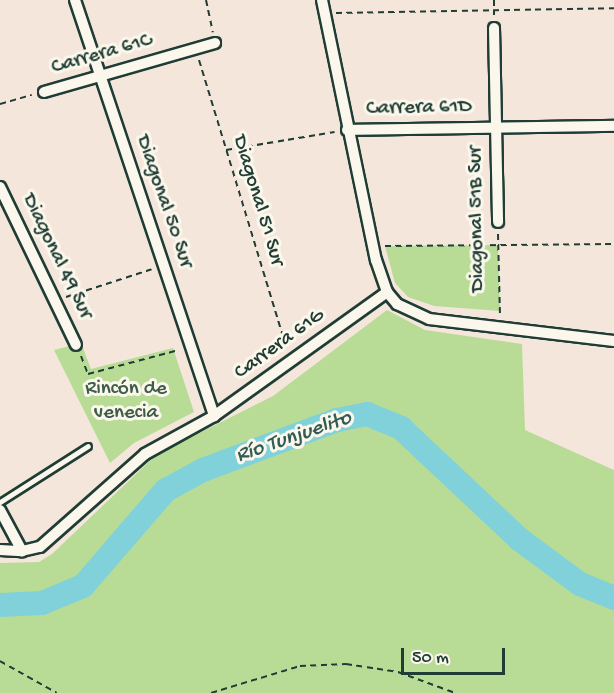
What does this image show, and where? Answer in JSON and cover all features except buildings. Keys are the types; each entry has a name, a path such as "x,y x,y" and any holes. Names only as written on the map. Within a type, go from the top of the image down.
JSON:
{"street":[{"name":"Diagonal 50 Sur","path":"75,0 214,416"},
{"path":"322,0 347,130 373,246 387,292 397,304 429,319 614,341"},
{"name":"Diagonal 51B Sur","path":"494,28 498,222"},
{"name":"Carrera 61C","path":"44,92 215,43"},
{"name":"Carrera 61D","path":"347,130 614,126"},
{"name":"Diagonal 49 Sur","path":"0,187 76,345"},
{"name":"Carrera 61G","path":"0,550 22,551 45,544 145,454 214,416 387,292"},
{"path":"0,510 22,551"}],"lane":[{"path":"0,502 88,447"}],"path":[{"path":"206,0 215,43"},
{"path":"494,0 494,28"},
{"path":"325,13 614,8"},
{"name":"Diagonal 51 Sur","path":"196,48 290,361"},
{"name":"Carrera 61C","path":"0,104 44,92"},
{"name":"Carrera 61D","path":"226,150 347,130"},
{"name":"Diagonal 51B Sur","path":"498,222 500,329"},
{"path":"373,246 614,244"},
{"path":"55,300 164,266"},
{"path":"76,345 88,375 191,347"},
{"path":"0,661 57,693"},
{"path":"210,693 300,666 346,663 398,672 454,693"}],"green space":[{"path":"498,245 500,311 434,306 408,297 395,283 385,246"},
{"path":"387,310 425,330 522,344 525,430 614,470 614,693 0,693 0,563 39,562 52,554 156,455 273,396"},
{"name":"Rincón de venecia","path":"81,343 91,369 173,348 194,412 134,443 110,463 54,350"}],"waterway":[{"name":"Río Tunjuelito","path":"0,605 42,603 83,586 166,490 203,470 337,420 367,414 401,428 519,539 580,584 614,598"}]}
